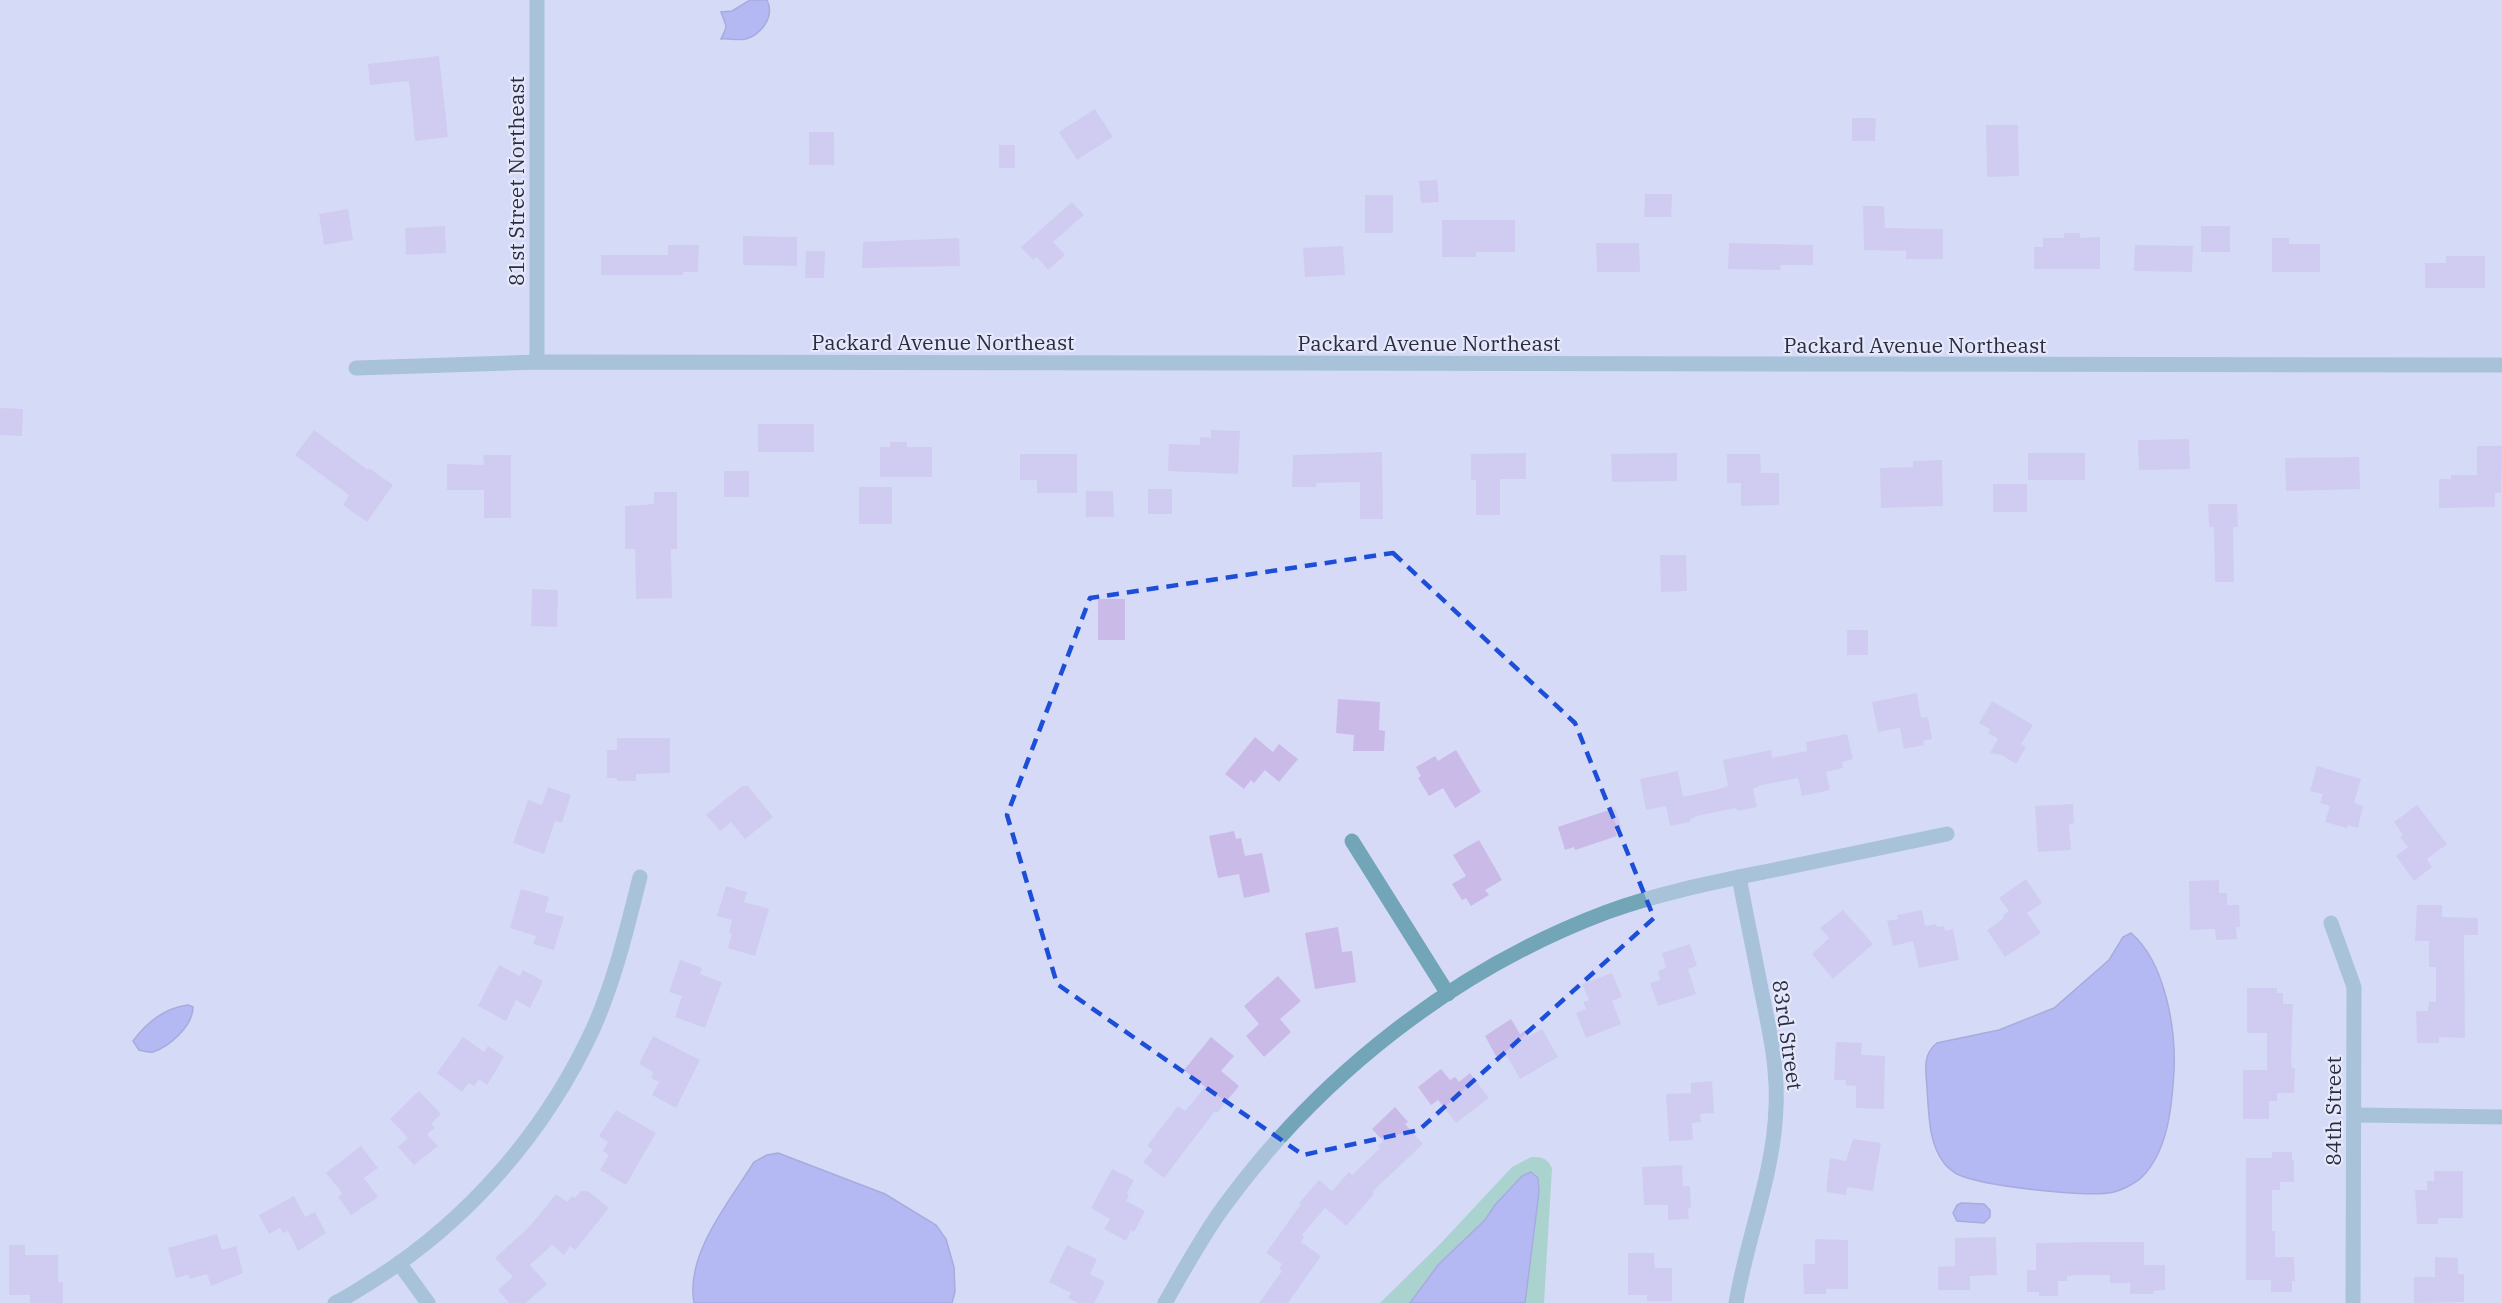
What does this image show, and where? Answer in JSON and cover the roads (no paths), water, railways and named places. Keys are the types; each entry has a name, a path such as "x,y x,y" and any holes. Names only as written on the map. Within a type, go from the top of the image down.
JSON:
{"street":[{"name":"81st Street Northeast","path":"537,0 537,362"},
{"name":"Packard Avenue Northeast","path":"356,368 537,362 2502,365"},
{"path":"1166,1303 1190,1259 1225,1205 1277,1143 1327,1089 1363,1056 1403,1025 1502,961 1550,936 1607,912 1658,896 1947,834"},
{"path":"1352,841 1448,994"},
{"path":"334,1303 399,1263 449,1224 487,1187 520,1149 572,1069 597,1018 618,960 640,877"},
{"name":"83rd Street","path":"1736,1303 1749,1243 1765,1188 1776,1107 1775,1066 1739,877"},
{"name":"84th Street","path":"2331,923 2354,987 2353,1303"},
{"path":"2355,1115 2502,1117"},
{"path":"399,1263 428,1303"}],"water":[{"path":"750,0 767,0 769,12 766,24 752,37 746,39 721,39 726,26 721,12 732,11"},
{"path":"2131,933 2143,945 2160,978 2173,1035 2174,1071 2170,1113 2163,1141 2151,1166 2142,1177 2129,1186 2114,1192 2101,1193 2011,1187 1957,1174 1945,1164 1939,1155 1930,1127 1926,1069 1927,1058 1932,1047 1937,1043 1999,1030 2054,1008 2109,960 2123,937"},
{"path":"188,1005 193,1007 189,1021 173,1040 153,1052 139,1050 133,1041 150,1022 171,1009"},
{"path":"778,1153 885,1194 936,1225 946,1239 954,1267 955,1292 952,1303 694,1303 693,1284 696,1266 722,1211 754,1162 767,1155"},
{"path":"1531,1172 1538,1178 1539,1192 1525,1303 1410,1303 1438,1265 1485,1220 1495,1205 1522,1176"},
{"path":"1961,1203 1984,1204 1990,1210 1990,1217 1984,1223 1957,1221 1953,1213 1957,1205"}]}
